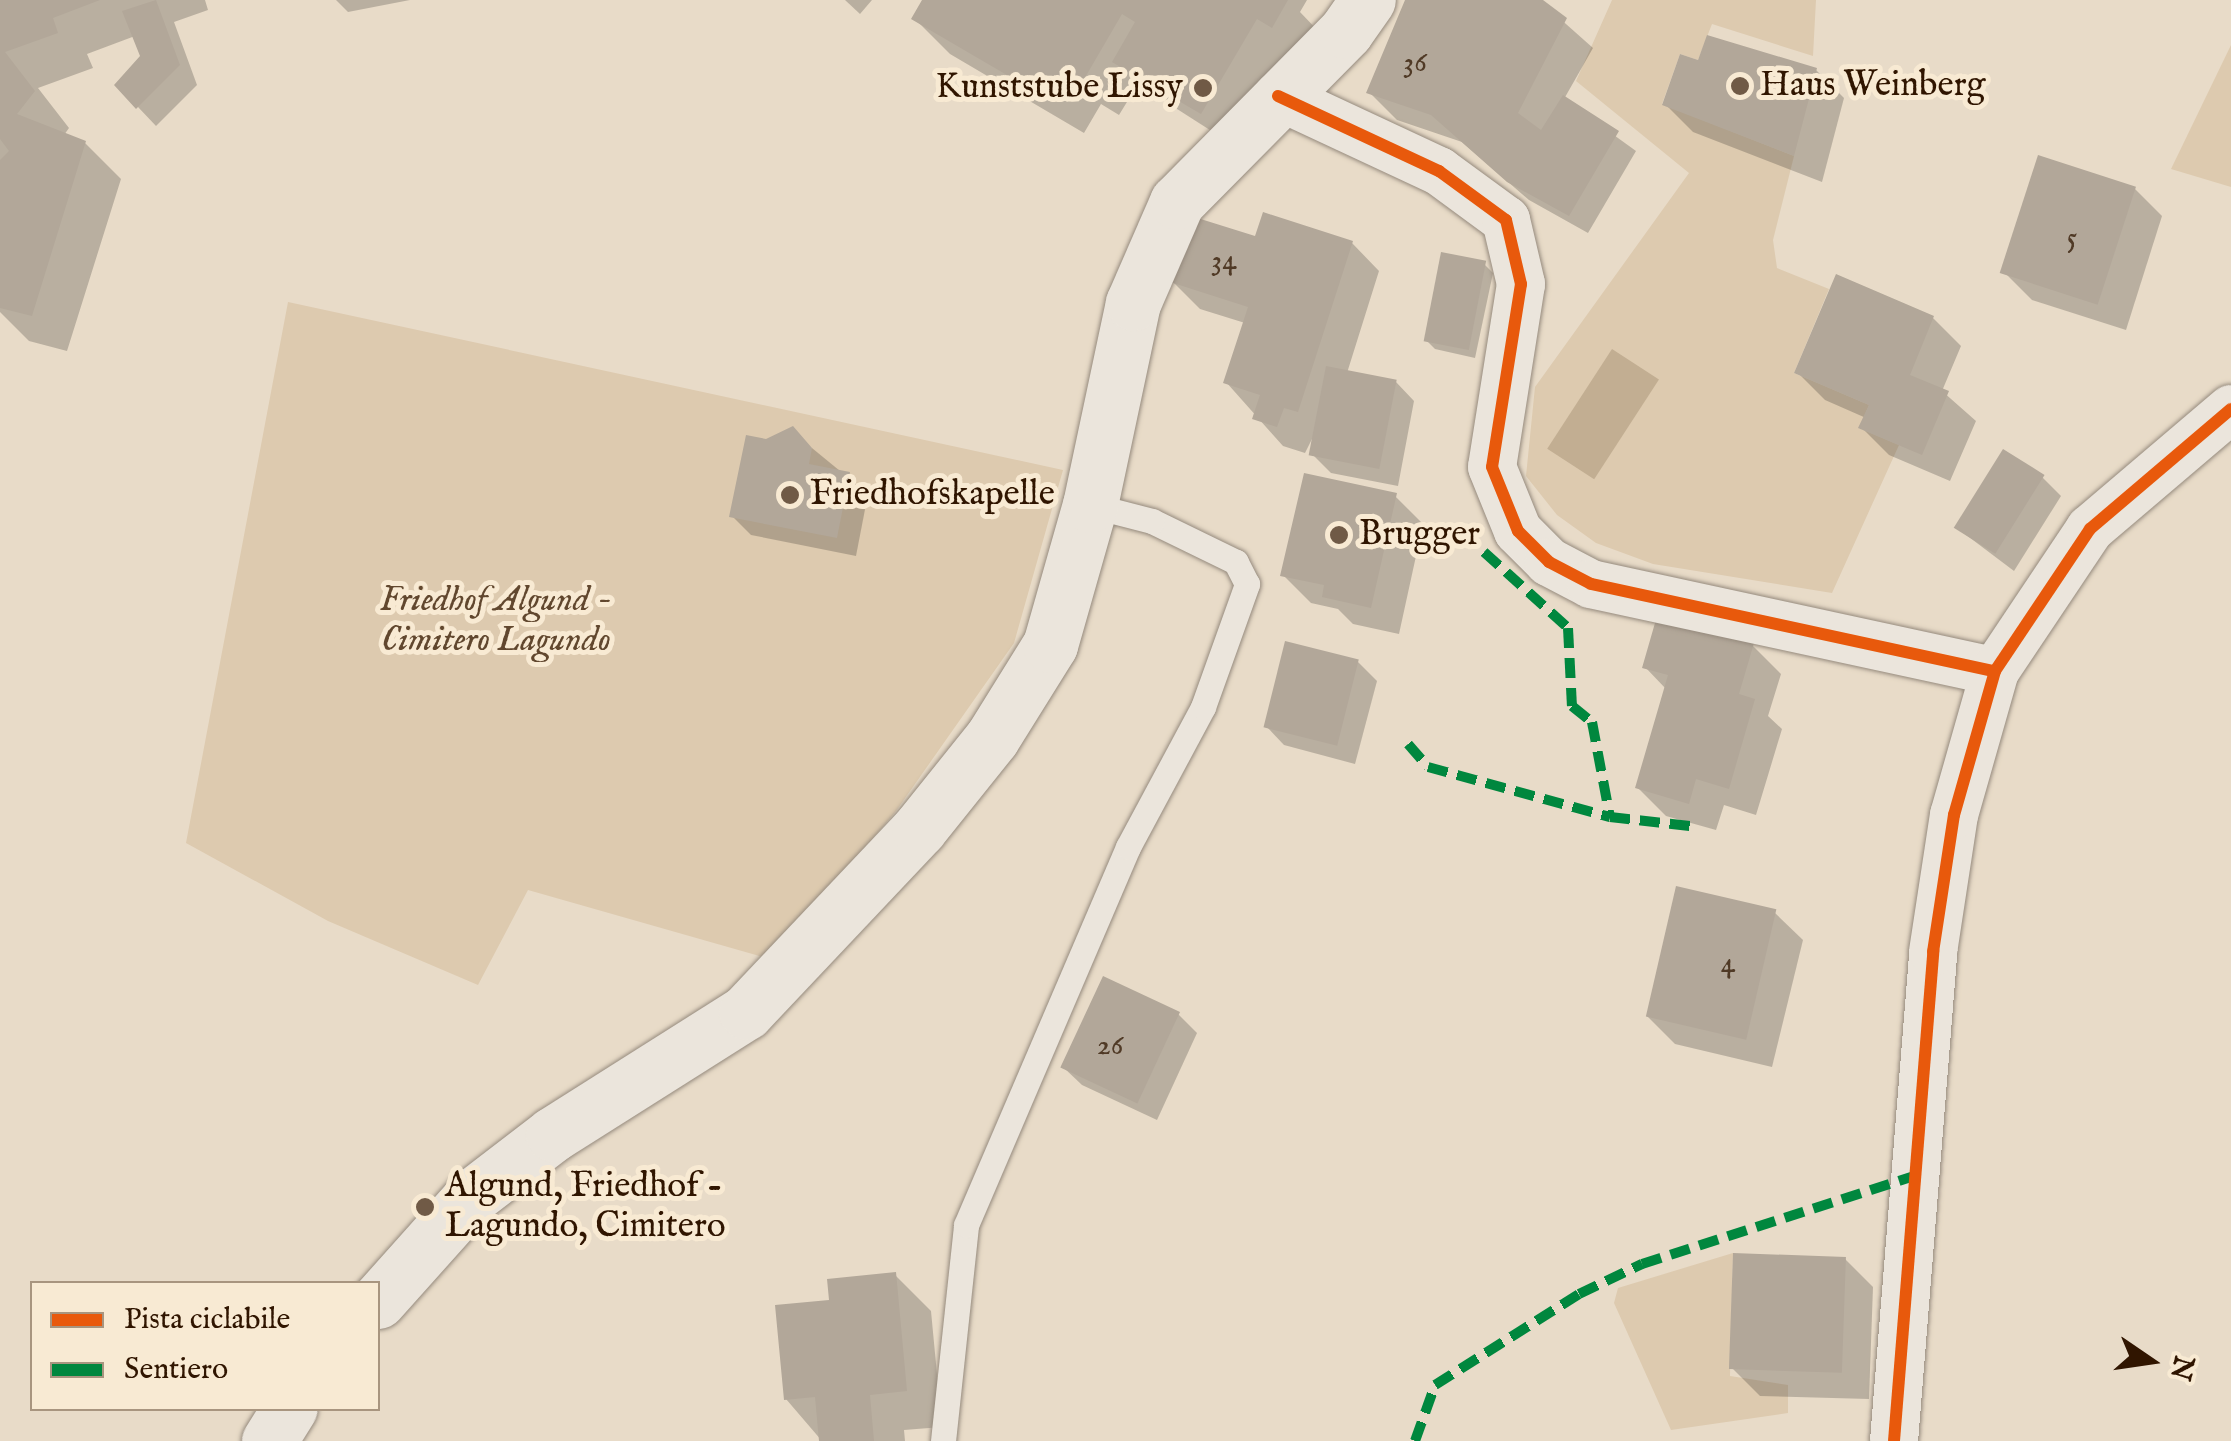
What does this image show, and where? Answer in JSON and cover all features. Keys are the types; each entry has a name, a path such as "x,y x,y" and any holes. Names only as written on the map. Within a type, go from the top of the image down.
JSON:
{"main road":[{"path":"380,1300 471,1197 553,1134 746,1012 919,829 992,738 1050,645 1090,505 1133,303 1177,202 1368,0"},
{"path":"270,1441 288,1411"}],"street":[{"path":"1278,96 1440,171 1506,220 1521,284 1492,468 1518,530 1549,562 1591,584 1995,671"},
{"path":"1894,1441 1933,952 1954,815 1995,671 2090,530 2231,410"}],"lane":[{"path":"942,1441 966,1225 1128,847 1202,707 1247,584 1236,562 1152,521 1090,505"}],"green space":[{"path":"1612,0 1816,0 1813,56 1712,24 1698,60 1680,54 1662,104 1794,156 1773,240 1777,268 1829,289 1794,373 1869,405 1859,428 1899,445 1832,593 1653,564 1596,543 1557,515 1526,476 1535,387 1689,173 1576,81"},
{"path":"2231,45 2231,187 2171,169"},
{"name":"Friedhof Algund - Cimitero Lagundo","path":"288,302 1063,470 1014,643 896,811 810,913 763,957 528,890 478,985 328,921 186,843"},
{"path":"1733,1253 1730,1376 1788,1385 1788,1413 1671,1430 1614,1303 1618,1288"}],"shaded area":[{"path":"1612,349 1659,379 1594,479 1547,449"}],"building":[{"path":"0,0 100,0 53,18 58,33 5,52 35,91 17,114 86,141 32,316 0,308 0,160 9,151 0,139"},
{"path":"156,0 180,65 136,109 114,85 140,56 122,11"},
{"path":"922,0 1288,0 1272,28 1257,19 1201,114 1112,62 1135,22 1122,14 1083,81 1064,71 1048,99 911,19"},
{"path":"1405,0 1543,0 1567,18 1518,113 1541,130 1563,95 1619,131 1569,216 1507,182 1431,115 1366,93"},
{"name":"Haus Weinberg","path":"1707,35 1817,68 1794,156 1662,105 1680,54 1698,60"},
{"path":"2038,155 2136,187 2098,305 2000,273"},
{"path":"1263,212 1353,241 1298,412 1284,408 1277,427 1252,419 1260,395 1223,383 1248,307 1170,282 1191,216 1255,236"},
{"path":"1441,252 1486,261 1469,350 1424,341"},
{"path":"1836,274 1934,316 1910,375 1949,391 1922,455 1858,428 1869,405 1794,373"},
{"path":"1326,366 1397,380 1379,469 1309,455"},
{"name":"Friedhofskapelle","path":"793,426 812,448 809,464 850,472 837,538 729,517 746,435 766,439"},
{"path":"2003,449 2045,475 1995,554 1954,528"},
{"name":"Brugger","path":"1304,473 1397,493 1371,608 1322,597 1324,585 1280,576"},
{"path":"1657,616 1754,643 1739,694 1755,699 1729,789 1696,779 1689,804 1635,788 1668,675 1642,668"},
{"path":"1285,641 1359,659 1337,746 1263,727"},
{"path":"1676,886 1776,909 1746,1040 1646,1017"},
{"path":"1103,976 1180,1012 1137,1103 1060,1068"},
{"path":"1733,1253 1846,1257 1842,1373 1729,1369"},
{"path":"896,1272 907,1391 870,1395 874,1441 819,1441 815,1397 784,1400 775,1305 829,1300 827,1279"}],"marked path":[{"path":"1484,552 1568,628 1572,706 1592,722 1610,817"},
{"path":"1408,744 1428,767 1610,817 1698,827"},
{"path":"1415,1441 1435,1385 1579,1294 1642,1264 1914,1176"}],"cycle path":[{"path":"1278,96 1439,171 1506,220 1521,284 1492,467 1518,531 1549,562 1591,584 1995,671 2090,529 2231,409"},
{"path":"1894,1441 1933,952 1954,815 1995,671"}],"place":[{"name":"Haus Weinberg","path":"1740,86"},
{"name":"Kunststube Lissy","path":"1203,88"},
{"name":"Friedhofskapelle","path":"790,495"},
{"name":"Brugger","path":"1339,535"},
{"name":"Algund, Friedhof - Lagundo, Cimitero","path":"425,1207"}]}
